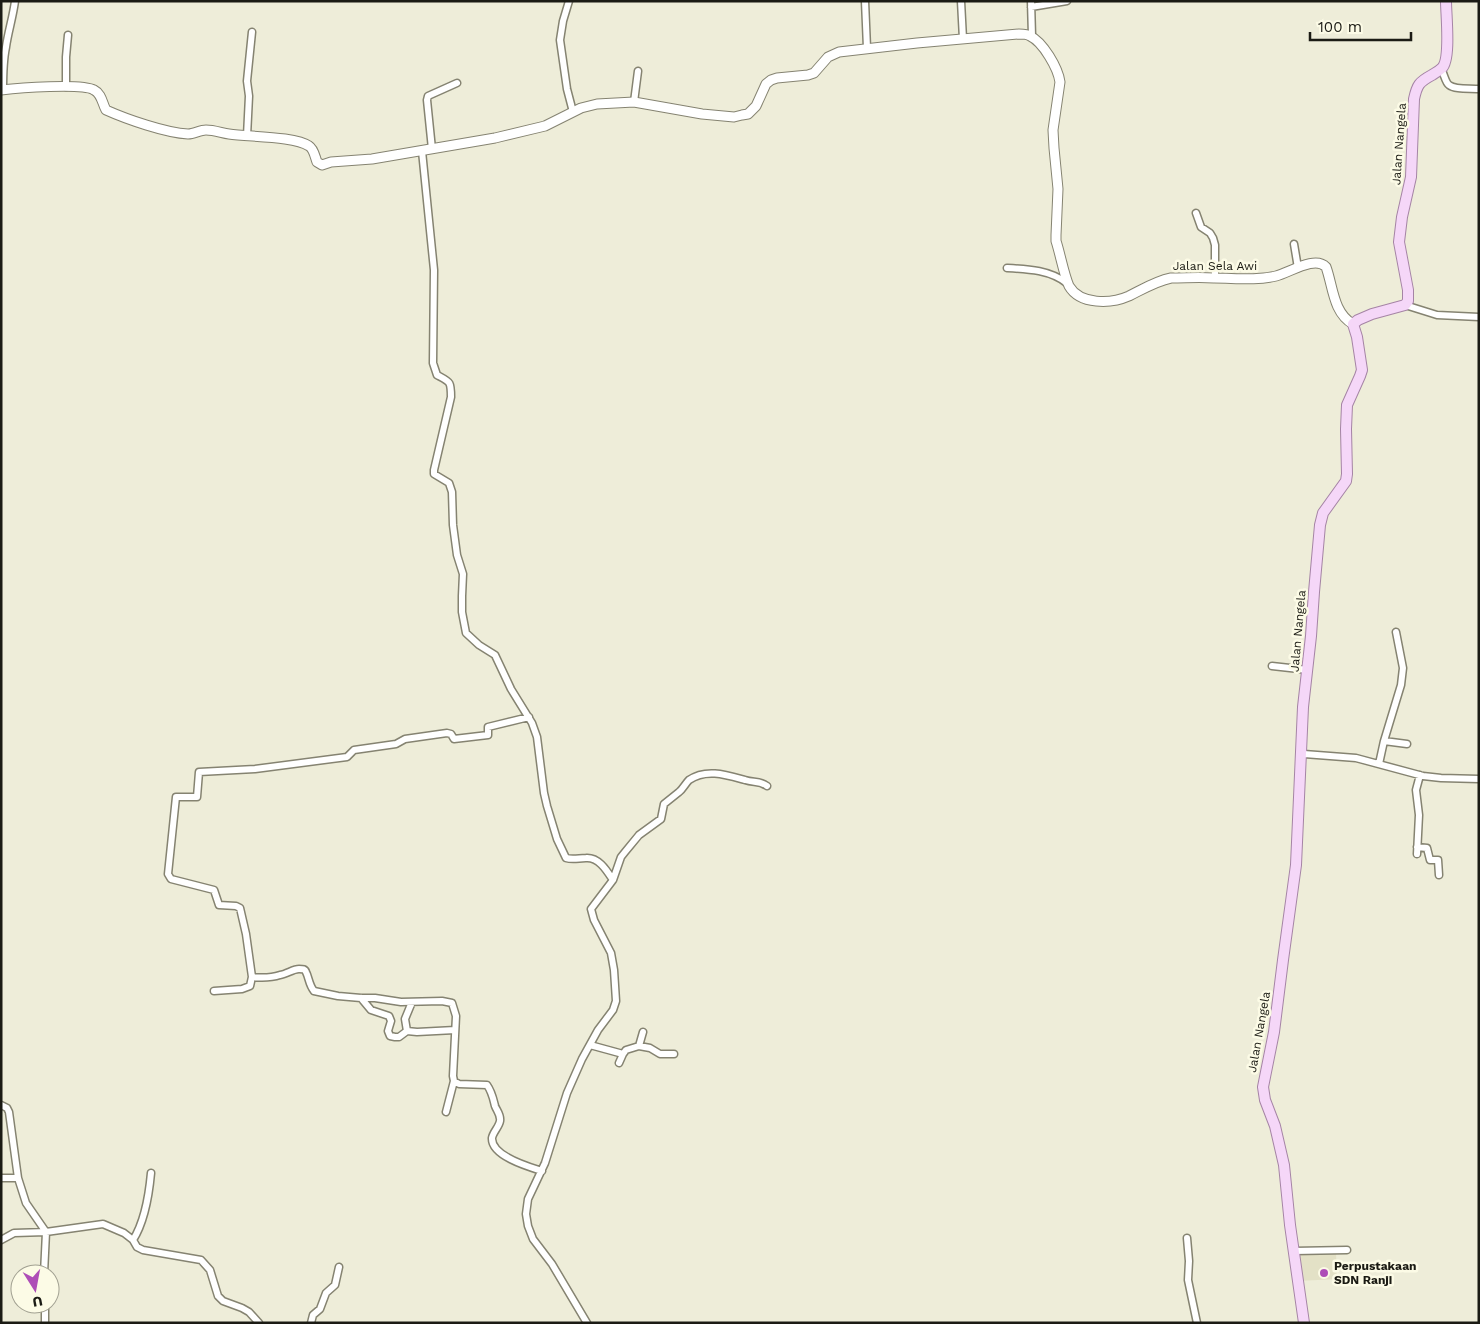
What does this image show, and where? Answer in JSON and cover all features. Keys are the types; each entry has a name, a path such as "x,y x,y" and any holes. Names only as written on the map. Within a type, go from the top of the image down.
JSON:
{"main road":[{"path":"1441,69 1444,64 1447,47 1446,1"},
{"name":"Jalan Nangela","path":"1405,305 1409,296 1399,242 1402,217 1411,177 1414,99 1421,81 1441,69"},
{"path":"1353,324 1372,314 1405,305"},
{"name":"Jalan Nangela","path":"1304,1323 1284,1164 1263,1087 1274,1032 1294,886 1303,707 1308,670 1320,525 1323,513 1346,482 1348,474 1347,405 1362,370 1353,324"}],"street":[{"path":"15,1 14,14 5,50 2,90 66,87 92,88 97,91 106,110 125,117 165,130 189,134 208,130 247,136 285,138 307,144 313,149 317,162 322,165 331,162 372,159 495,138 544,126 573,112 597,104 634,102 702,114 742,116 748,114 756,106 766,84 771,80 814,73 828,57 835,53 868,48 1019,34 1032,36"},
{"path":"568,1 562,21 560,40 567,89 573,112"},
{"path":"865,1 868,48"},
{"path":"961,1 963,39"},
{"path":"1067,1 1031,4 1032,36 1056,67 1060,82 1053,130 1058,189 1056,241 1069,285"},
{"path":"247,136 248,82 252,32"},
{"path":"66,87 68,35"},
{"path":"1441,69 1450,86 1479,89"},
{"path":"634,102 638,71"},
{"path":"432,149 428,96 458,83"},
{"path":"422,151 434,270 433,363 437,375 450,382 451,392 434,474 449,483 452,492 456,555 463,574 462,604 466,633 479,646 495,655 510,689 535,729 544,794 556,839 563,854 566,858 572,860 590,858 596,860 613,880"},
{"path":"1196,214 1201,227 1210,233 1213,238 1215,245 1215,278"},
{"path":"1294,244 1298,268"},
{"name":"Jalan Sela Awi","path":"1069,285 1076,294 1096,301 1124,297 1160,280 1171,278 1256,279 1277,276 1315,263 1323,264 1327,270 1335,300 1341,313 1353,324"},
{"path":"1007,268 1027,269 1046,273 1056,276 1069,285"},
{"path":"1405,305 1437,315 1479,317"},
{"path":"1379,764 1384,740 1401,685 1403,668 1396,632"},
{"path":"1272,666 1308,670"},
{"path":"214,991 244,989 250,986 252,977 240,908 219,905 214,890 171,879 168,876 176,797 198,797 199,772 255,770 347,757 354,750 396,744 405,739 447,733 451,734 454,739 460,740 488,735 488,727 529,717"},
{"path":"1384,740 1407,744"},
{"path":"1301,754 1356,758 1420,775 1441,778 1479,779"},
{"path":"587,1323 552,1264 533,1239 526,1214 528,1199 550,1150 567,1093 582,1059 598,1030 613,1010 616,1001 611,953 594,920 591,909 613,880 621,857 639,835 661,819 664,804 681,791 688,781 698,776 714,773 749,782 762,782 767,786"},
{"path":"1420,775 1416,790 1419,815 1417,850 1427,848 1430,860 1438,860 1440,864 1439,875"},
{"path":"252,977 277,976 294,970 304,969 309,984 314,991 338,996 452,1003 456,1016 454,1081 446,1112"},
{"path":"361,998 371,1010 389,1016 388,1031 390,1036 399,1037 407,1031 455,1030"},
{"path":"407,1031 405,1019 412,1002"},
{"path":"639,1046 643,1032"},
{"path":"590,1045 623,1054"},
{"path":"619,1063 626,1050 639,1046 650,1048 660,1054 674,1054"},
{"path":"454,1081 459,1084 486,1085 490,1090 500,1117 500,1121 492,1136 492,1141 497,1148 515,1162 542,1171"},
{"path":"1,1106 7,1108 9,1112 18,1178 26,1203 46,1232 45,1264"},
{"path":"132,1240 137,1233 148,1199 151,1172"},
{"path":"1,1178 18,1178"},
{"path":"1,1240 14,1233 46,1232 103,1224 124,1233 137,1247 143,1250 201,1260 210,1270 218,1296 223,1301 249,1312 259,1323"},
{"path":"1187,1238 1188,1280 1197,1323"},
{"path":"1294,1251 1347,1250"},
{"path":"311,1323 313,1315 320,1309 326,1293 335,1285 339,1267"}],"shaded area":[{"path":"1336,1252 1337,1279 1298,1281 1297,1254"}],"place":[{"name":"Perpustakaan SDN Ranji","path":"1324,1273"}]}
